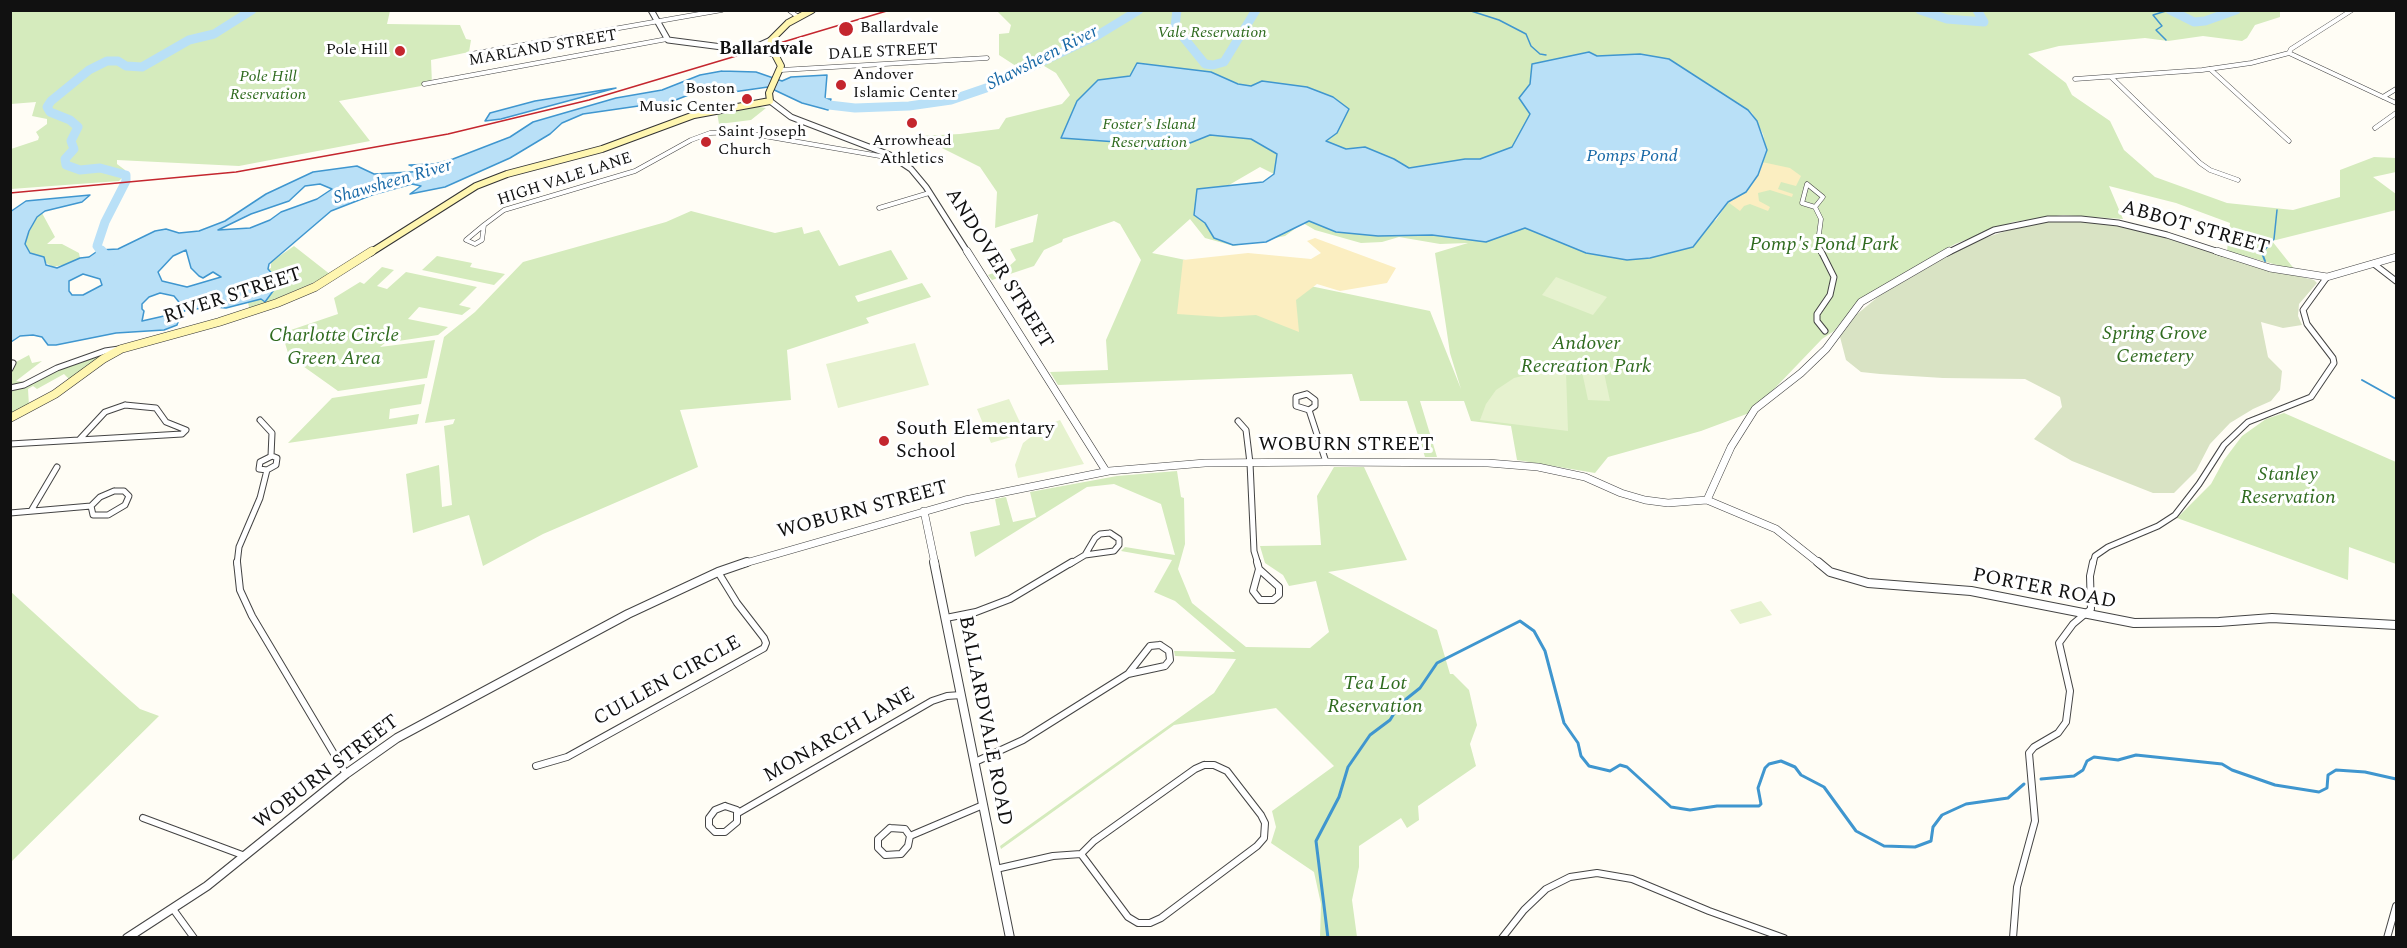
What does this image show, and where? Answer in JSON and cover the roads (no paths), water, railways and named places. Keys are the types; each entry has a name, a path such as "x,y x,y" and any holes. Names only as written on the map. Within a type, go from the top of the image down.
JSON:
{"main road":[{"path":"770,101 771,89 781,70 780,60 770,45 771,40 782,28 812,10"},
{"name":"RIVER STREET","path":"10,418 49,398 103,359 121,349 219,322 305,292 335,276 476,186 498,177 602,149 694,115 770,101"}],"street":[{"path":"651,10 667,39 682,43 776,54"},
{"path":"471,54 657,22 698,12 722,10"},
{"path":"789,10 798,17"},
{"path":"2289,53 2291,49 2352,10"},
{"name":"MARLAND STREET","path":"424,84 667,39"},
{"path":"749,50 771,40"},
{"path":"2075,79 2210,69 2251,63 2289,53 2397,103"},
{"name":"DALE STREET","path":"781,70 919,64 987,58"},
{"path":"2210,69 2289,141"},
{"path":"2110,76 2200,163 2210,170 2238,180"},
{"path":"2383,97 2397,90"},
{"name":"ANDOVER STREET","path":"770,101 783,113 801,122 898,159 911,169 929,193 1106,471"},
{"path":"2375,129 2397,113"},
{"name":"HIGH VALE LANE","path":"484,225 484,236 479,243 466,240 484,225 504,210 635,171 697,137 717,132 741,132 890,160 898,159"},
{"path":"1815,207 1822,197 1810,184 1806,188 1802,203 1815,207 1821,219 1818,242 1834,277 1830,295 1816,314 1817,321 1825,331"},
{"path":"879,208 929,193"},
{"name":"ABBOT STREET","path":"1707,500 1739,432 1755,409 1827,349 1861,302 1958,246 1994,230 2048,219 2081,219 2118,223 2167,235 2270,268 2327,277 2397,257"},
{"path":"2374,264 2397,281"},
{"path":"2013,938 2017,887 2036,821 2029,753 2034,747 2058,733 2066,722 2070,691 2060,654 2060,644 2073,624 2091,609 2090,576 2095,556 2108,547 2168,521 2187,501 2224,445 2237,431 2266,413 2308,400 2334,363 2333,358 2307,324 2303,310 2327,277"},
{"path":"10,388 24,385 57,368 105,351 121,349"},
{"path":"10,444 79,440 182,434 186,431 185,428 166,422 156,408 131,405 115,407 105,412 79,440"},
{"path":"1308,410 1326,462"},
{"path":"260,420 273,436 271,456"},
{"path":"1238,421 1246,430 1250,463 1254,551 1259,569 1253,593 1260,600 1273,600 1280,593 1279,587 1259,569"},
{"path":"271,456 276,458 278,462 267,470 260,470 258,464 271,456"},
{"name":"WOBURN STREET","path":"127,938 173,909 245,856 346,774 397,738 451,707 608,623 718,572 772,554 924,511 1003,491 1106,471 1250,463 1488,463 1538,467 1585,477 1621,493 1645,500 1668,503 1707,500"},
{"path":"31,511 57,467"},
{"path":"267,470 260,498 239,547 237,566 240,590 252,616 346,774"},
{"path":"10,513 91,506 100,496 111,492 124,491 129,496 122,508 108,515 93,515 91,506"},
{"name":"PORTER ROAD","path":"1707,500 1764,522 1784,534 1824,569 1850,579 1885,585 1971,591 2123,622 2153,624 2272,618 2397,625"},
{"name":"BALLARDVALE ROAD","path":"924,511 1010,938"},
{"path":"946,618 976,612 1010,598 1084,555 1111,552 1118,547 1119,539 1110,533 1100,534 1084,555"},
{"name":"CULLEN CIRCLE","path":"537,766 567,757 764,648 766,643 764,638 737,603 718,572"},
{"path":"975,762 1023,740 1128,674 1165,666 1170,660 1169,651 1160,645 1149,646 1128,674"},
{"name":"MONARCH LANE","path":"738,813 933,701 947,696 961,695"},
{"path":"996,869 1053,856 1081,854 1094,841 1195,769 1204,765 1214,765 1227,771 1262,815 1265,823 1264,838 1257,846 1161,918 1150,923 1138,923 1128,917 1081,854"},
{"path":"910,836 984,805"},
{"name":"MONARCH LANE","path":"729,806 738,813 737,822 730,830 720,833 709,826 710,818 720,807 729,806"},
{"path":"143,818 245,856"},
{"path":"900,827 910,836 908,846 901,854 885,855 878,848 878,838 890,828 900,827"},
{"path":"1502,938 1524,910 1546,889 1570,877 1597,873 1618,875 1639,881 1709,911 1784,938"},
{"path":"2387,938 2397,906"},
{"path":"173,909 194,938"}],"water":[{"name":"Pomps Pond","path":"1589,52 1597,56 1640,54 1669,59 1748,110 1757,121 1767,150 1758,175 1746,192 1728,202 1693,247 1650,258 1627,260 1586,253 1525,228 1486,242 1432,235 1378,236 1336,232 1309,221 1266,242 1233,245 1214,238 1205,223 1194,215 1197,189 1263,182 1274,174 1277,154 1251,139 1210,135 1175,149 1148,149 1117,142 1061,138 1077,101 1098,80 1130,76 1137,63 1211,72 1238,84 1251,86 1262,81 1307,87 1333,97 1349,109 1337,133 1326,141 1346,149 1365,147 1409,168 1465,159 1480,159 1512,147 1530,114 1519,98 1530,84 1532,64"},
{"path":"722,71 756,72 782,81 791,77 827,75 825,99 831,99 828,110 802,103 768,87 733,92 709,87 673,101 583,114 562,123 550,134 510,158 445,187 410,194 421,186 412,184 372,195 331,211 269,264 268,269 276,278 276,287 265,302 261,299 226,308 186,310 181,313 177,325 164,330 116,333 56,345 48,345 42,337 33,335 20,336 11,342 10,212 26,201 90,195 82,202 45,211 37,217 29,231 25,244 30,253 44,257 46,265 57,268 80,258 89,257 99,250 118,249 155,231 166,229 179,233 199,231 225,221 266,194 313,172 357,166 374,174 428,171 409,165 435,164 453,159 510,137 533,122 616,98 662,90 700,75","holes":["320,184 332,189 317,199 281,212 270,220 250,228 218,230 251,214 289,201 305,186","186,250 191,268 199,276 203,278 213,272 221,277 187,287 162,281 158,272 173,256","83,274 100,279 102,285 83,295 72,295 69,291 69,281","160,293 174,296 183,307 164,316 142,321 144,311 142,304 149,297"]},
{"path":"616,88 501,119 485,121 490,113 535,101"}],"waterway":[{"name":"Shawsheen River","path":"102,253 97,246 105,222 126,181 126,175 100,168 80,170 66,165 65,159 74,149 71,141 78,127 70,120 50,112 47,107 51,101 89,70 107,61 118,61 126,66 142,67 189,40 214,34 252,10"},
{"name":"Shawsheen River","path":"815,98 829,105 855,108 909,106 951,100 989,87 1098,35 1139,10"},
{"name":"Shawsheen River","path":"1177,10 1175,27 1205,64 1213,65 1224,62 1256,10"},
{"path":"1468,10 1499,20 1526,34 1531,46 1540,54 1546,55"},
{"name":"Shawsheen River","path":"1920,10 1947,19 1984,22 1977,10"},
{"path":"2166,40 2156,30 2162,26 2153,15 2169,10"},
{"name":"Shawsheen River","path":"2170,10 2194,22 2205,21 2236,10"},
{"path":"2262,253 2274,239 2277,210"},
{"name":"Shawsheen River","path":"101,251 110,262"},
{"path":"2262,253 2265,261"},
{"path":"2362,380 2396,399"},
{"path":"1328,938 1316,841 1339,797 1348,767 1370,735 1390,720 1400,704 1420,688 1437,663 1520,621 1534,631 1545,651 1564,723 1578,743 1581,756 1589,766 1610,771 1620,765 1627,767 1671,807 1690,810 1717,806 1759,806 1761,804 1758,788 1765,768 1769,764 1781,761 1795,767 1801,775 1824,787 1856,831 1884,846 1915,847 1931,841 1933,827 1942,815 1966,804 2008,798 2024,784"},
{"path":"2041,779 2074,776 2083,770 2087,761 2094,757 2118,760 2136,755 2222,764 2232,770 2275,785 2319,792 2327,788 2328,775 2336,770 2365,772 2396,779"}],"railway":[{"path":"10,193 236,172 448,134 589,100 890,10"}],"place":[{"name":"Ballardvale","path":"846,29"},
{"name":"Pole Hill","path":"400,51"},
{"name":"Andover Islamic Center","path":"841,85"},
{"name":"Boston Music Center","path":"747,99"},
{"name":"Arrowhead Athletics","path":"912,123"},
{"name":"Saint Joseph Church","path":"706,142"},
{"name":"South Elementary School","path":"884,441"}],"district":[{"name":"Ballardvale","path":"766,50"}],"park label":[{"name":"Vale Reservation","path":"1212,34"},
{"name":"Pole Hill Reservation","path":"268,87"},
{"name":"Foster's Island Reservation","path":"1149,135"},
{"name":"Pomp's Pond Park","path":"1824,246"},
{"name":"Spring Grove Cemetery","path":"2155,346"},
{"name":"Charlotte Circle Green Area","path":"334,348"},
{"name":"Andover Recreation Park","path":"1586,356"},
{"name":"Stanley Reservation","path":"2288,488"},
{"name":"Tea Lot Reservation","path":"1375,696"}]}
